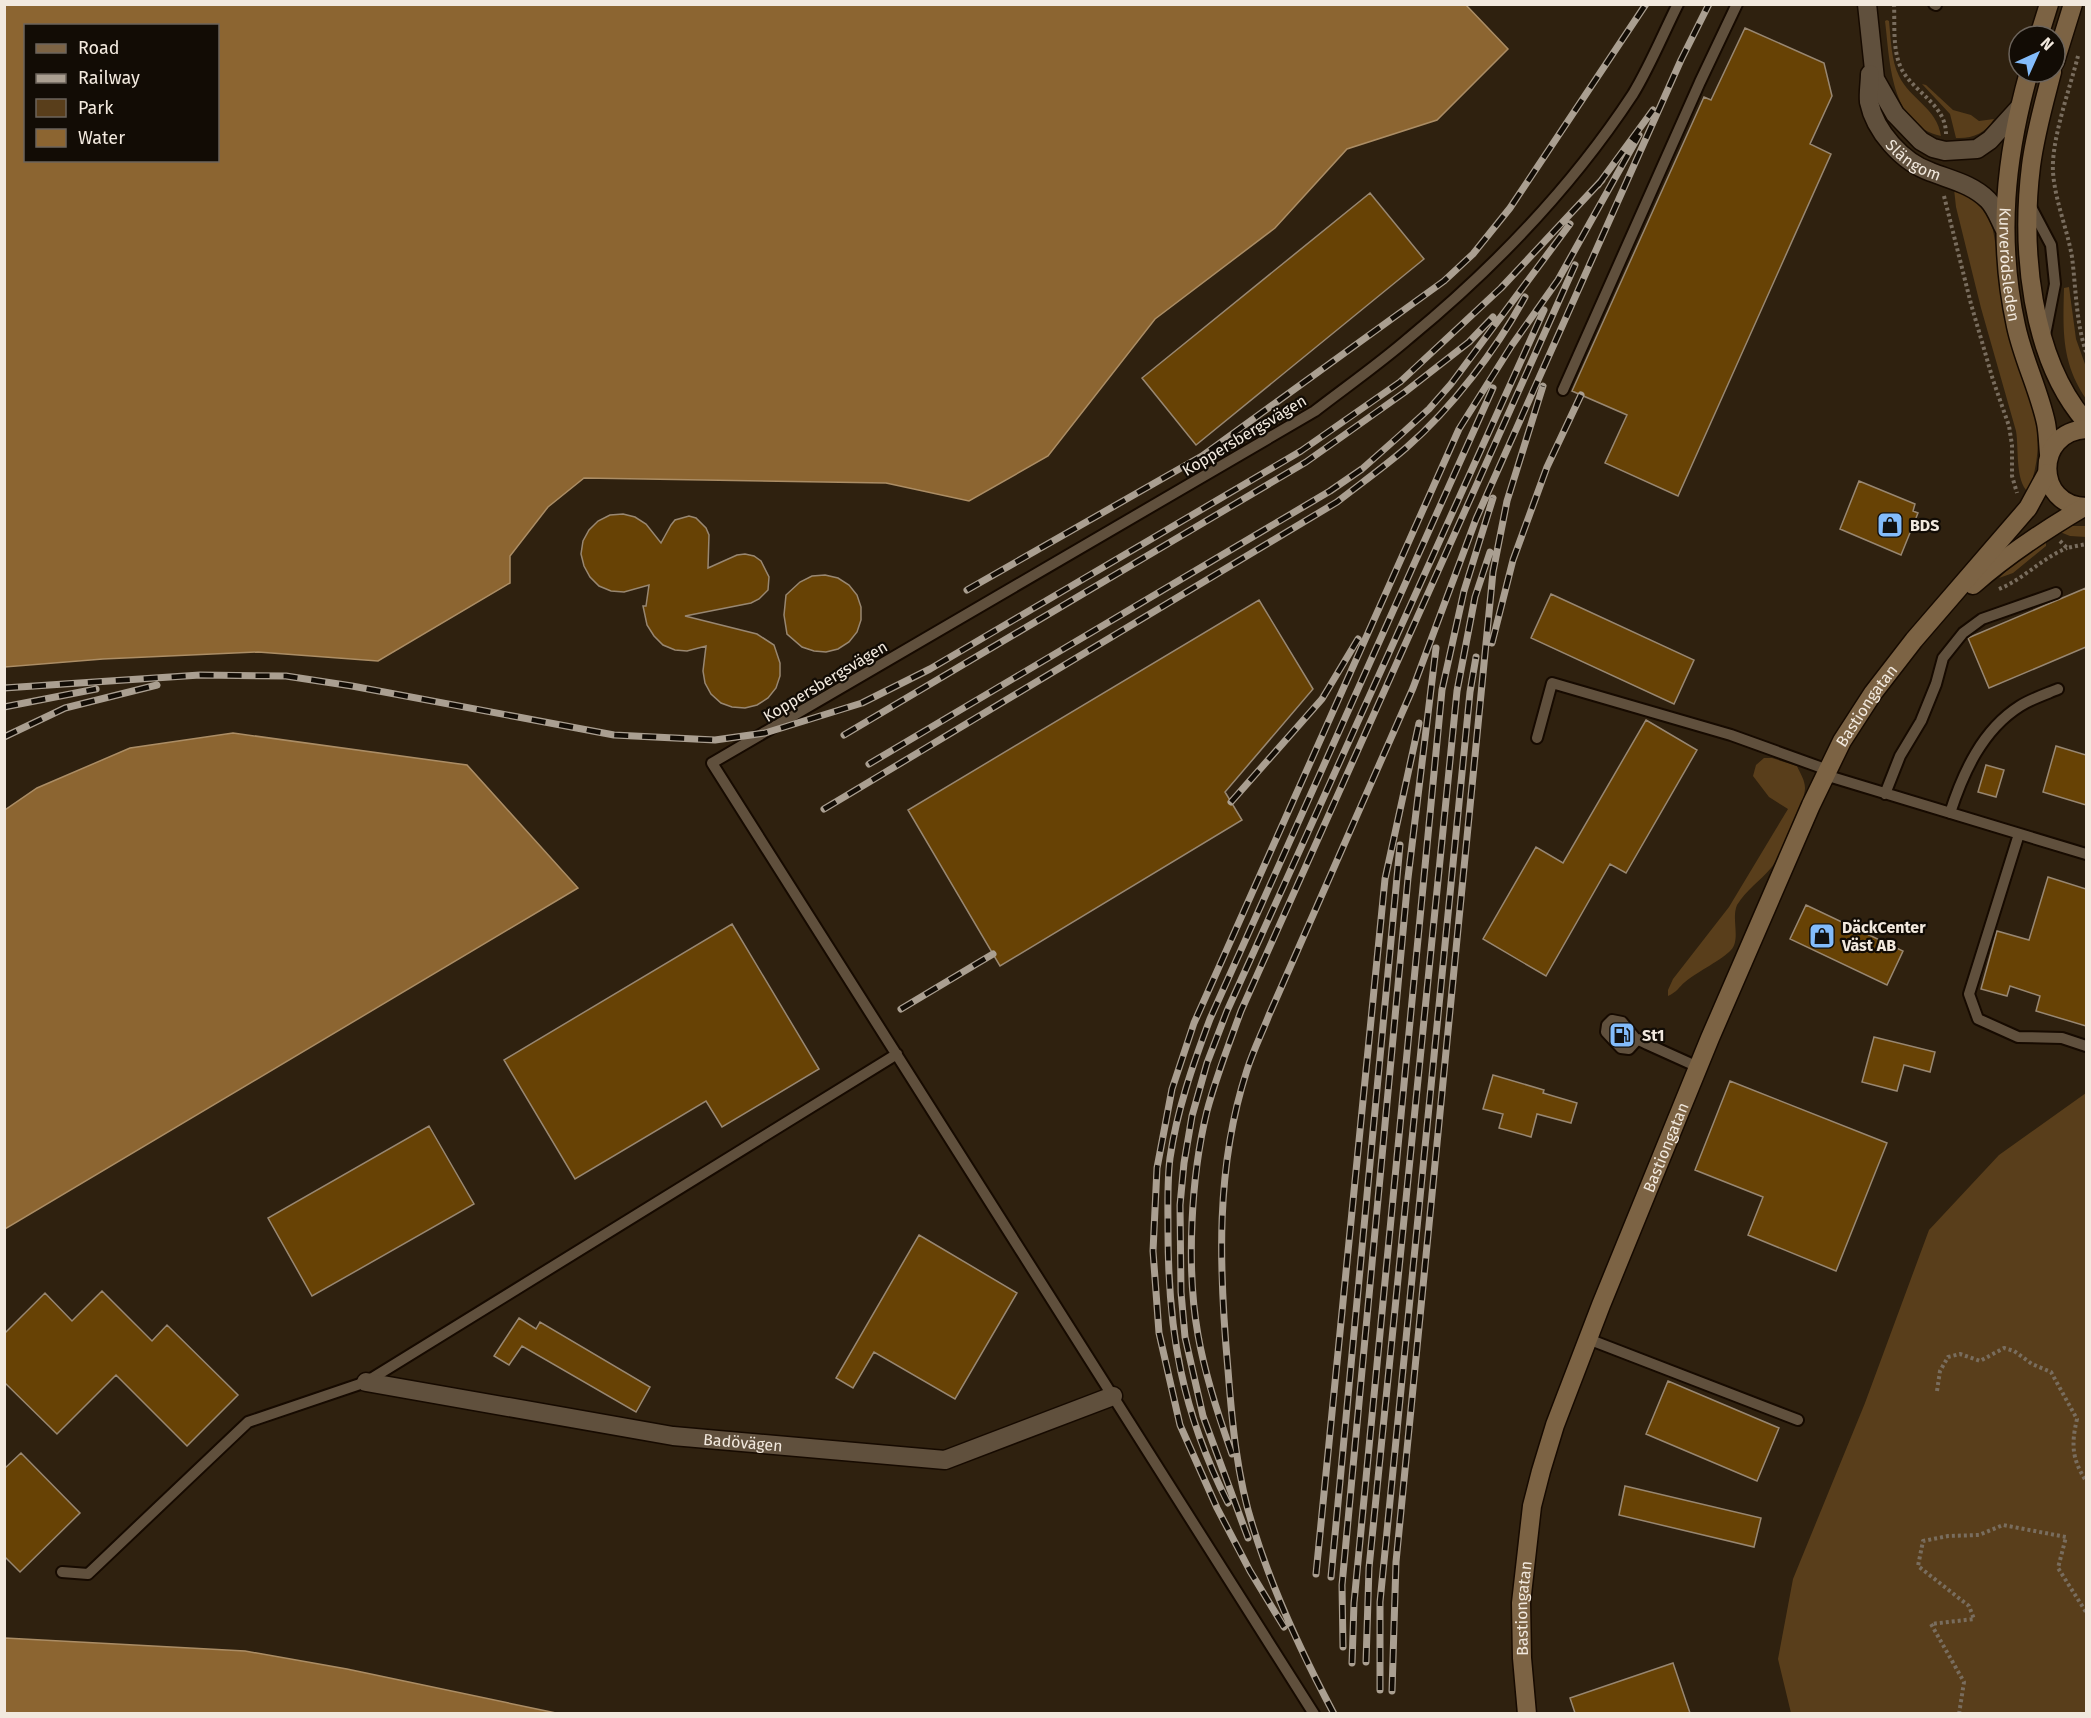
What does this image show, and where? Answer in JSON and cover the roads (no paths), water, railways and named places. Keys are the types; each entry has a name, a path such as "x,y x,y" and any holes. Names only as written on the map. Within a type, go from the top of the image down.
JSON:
{"main road":[{"path":"2043,24 2049,4"},
{"path":"2067,24 2073,4"},
{"name":"Kurverödsleden","path":"2026,84 2011,147 2005,203 2006,265 2016,327 2046,421 2049,454 2047,473"},
{"name":"Kurverödsleden","path":"2049,84 2037,131 2028,201 2033,297 2044,341 2060,385 2086,423"},
{"path":"2049,454 2066,434 2086,429"},
{"path":"2047,473 2051,485 2062,499 2072,505 2085,507"},
{"name":"Bastiongatan","path":"1527,1713 1522,1658 1521,1603 1532,1506 1555,1425 1698,1067 1826,772 1842,741 1873,693 2028,508 2047,473"},
{"name":"Bastiongatan","path":"1931,622 1990,570 2049,528 2085,507"}],"street":[{"name":"Slängom","path":"1867,4 1871,60 1869,100 1879,125 1894,146 1912,162 1930,172 1974,189 1988,199 2004,228"},
{"name":"Slängom","path":"1871,60 1875,79 1894,114 1921,141 1933,148 1945,151 1968,150 1984,145 2019,108"},
{"name":"Badövägen","path":"366,1382 673,1436 945,1460 1113,1396"}],"lane":[{"name":"Koppersbergsvägen","path":"897,1054 712,763 1315,411 1407,340 1498,258 1576,171 1634,92 1678,4"},
{"path":"1563,390 1737,4"},
{"path":"1885,794 1900,756 1921,720 1936,684 1943,658 1963,633 1982,619 2056,593"},
{"path":"1538,738 1552,683 1731,735 1885,794 2086,854"},
{"path":"1950,813 1972,757 1993,729 2019,706 2058,689"},
{"path":"2019,834 1969,994 1978,1019 2018,1037 2062,1038 2086,1046"},
{"path":"1638,1039 1698,1067"},
{"path":"62,1572 88,1574 248,1422 366,1382 897,1054 1314,1713"},
{"path":"1588,1338 1798,1420"}],"water":[{"path":"5,5 1466,5 1508,49 1437,120 1347,149 1275,228 1155,319 1048,456 969,501 886,483 584,478 548,507 510,556 510,583 378,661 258,652 103,659 5,667"},
{"path":"233,733 467,765 578,888 5,1229 5,810 37,788 130,748"},
{"path":"5,1638 245,1651 347,1669 556,1713 5,1713"}],"railway":[{"path":"967,590 1202,456 1444,281 1473,254 1510,208 1646,4"},
{"path":"1334,1714 1279,1599 1247,1508 1239,1469 1233,1429 1225,1332 1222,1257 1225,1181 1229,1144 1237,1107 1249,1063 1413,688 1476,519 1681,60 1709,4"},
{"path":"1598,185 1653,110"},
{"path":"1284,1627 1250,1571 1217,1508 1180,1425 1159,1333 1153,1251 1157,1168 1172,1089 1194,1023 1459,429 1512,345 1558,280 1639,135"},
{"path":"4,688 200,675 286,676 352,686 614,735 715,740 765,733 862,703 930,669 1301,451 1400,382 1501,288 1602,180"},
{"path":"869,764 1330,491 1362,469 1429,409 1451,384 1570,224"},
{"path":"1232,1454 1204,1365 1194,1309 1192,1222 1197,1164 1207,1111 1241,1011 1575,265"},
{"path":"824,809 1337,502 1406,448 1440,415 1487,358 1525,297"},
{"path":"1248,1538 1203,1416 1185,1337 1181,1292 1180,1205 1192,1116 1207,1063 1227,1011 1544,310"},
{"path":"844,735 1306,462 1405,392 1469,342 1493,317"},
{"path":"1392,1691 1396,1562 1493,572 1507,501 1543,386"},
{"path":"1228,1503 1199,1436 1189,1404 1175,1337 1169,1268 1168,1176 1181,1105 1210,1019 1493,388"},
{"path":"1492,643 1513,560 1547,467 1581,395"},
{"path":"1352,1663 1354,1603 1442,690 1464,591 1493,498"},
{"path":"1366,1662 1369,1568 1457,691 1475,597 1490,552"},
{"path":"1231,802 1322,699 1358,639"},
{"path":"1343,1647 1342,1585 1408,878 1436,648"},
{"path":"1380,1690 1380,1602 1470,692 1476,657"},
{"path":"4,737 65,708 157,685"},
{"path":"4,707 96,689"},
{"path":"1316,1574 1385,879 1419,723"},
{"path":"1331,1577 1400,845"},
{"path":"901,1009 993,954"}],"place":[{"name":"BDS","path":"1890,525"},
{"name":"DäckCenter Väst AB","path":"1822,936"},
{"name":"St1","path":"1622,1035"}]}
